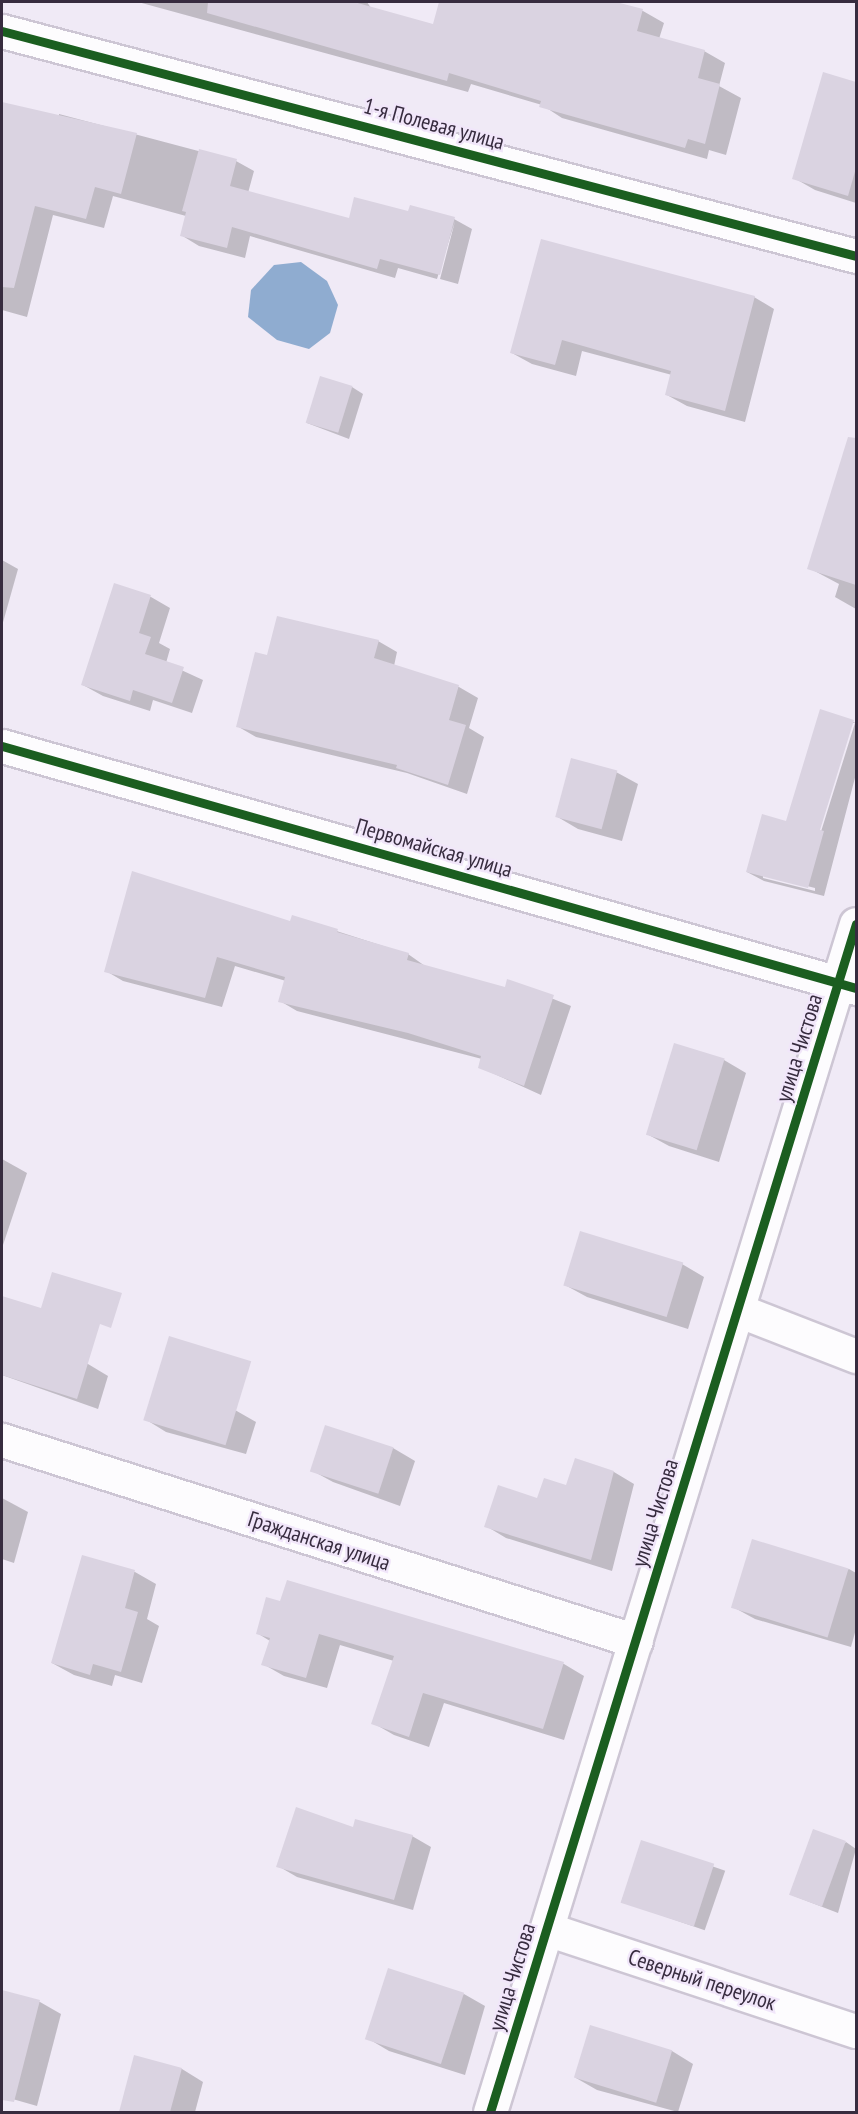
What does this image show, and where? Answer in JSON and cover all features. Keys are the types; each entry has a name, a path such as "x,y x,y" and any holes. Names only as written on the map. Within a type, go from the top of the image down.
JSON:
{"street":[{"name":"1-я Полевая улица","path":"2,31 856,256"},
{"name":"Первомайская улица","path":"2,746 848,986"},
{"name":"улица Чистова","path":"490,2112 738,1310 848,986 856,924"},
{"path":"738,1310 856,1356"},
{"name":"Гражданская улица","path":"2,1440 636,1641"},
{"name":"Северный переулок","path":"547,1929 856,2031"}],"water":[{"path":"301,262 327,281 338,305 330,333 309,349 277,340 248,317 251,290 274,265"}],"building":[{"path":"208,2 354,2 433,24 439,2 616,2 643,9 637,31 705,50 698,78 720,84 705,144 688,139 685,148 539,107 541,101 449,73 447,81 207,13"},
{"path":"823,72 856,82 856,168 848,196 792,179"},
{"path":"2,102 137,133 121,194 95,187 86,219 35,206 14,288 2,287"},
{"path":"199,149 237,159 230,186 349,218 354,197 408,211 410,205 455,217 440,275 380,259 377,269 232,227 227,248 180,236 186,212 182,211"},
{"path":"541,239 755,296 725,411 665,395 671,371 562,340 555,365 510,353"},
{"path":"320,376 353,386 338,433 306,423"},
{"path":"848,437 856,438 856,585 807,569"},
{"path":"114,583 151,595 139,633 151,637 145,654 184,667 172,703 133,690 130,701 81,685"},
{"path":"277,616 379,640 374,658 459,685 449,720 466,725 448,785 396,768 397,765 236,727 255,652 267,655"},
{"path":"820,709 854,720 820,830 824,831 808,888 746,872 762,814 786,821"},
{"path":"571,758 617,770 602,829 555,817"},
{"path":"132,871 290,921 292,915 338,929 337,932 409,953 407,960 505,987 507,979 554,995 524,1086 478,1068 481,1056 408,1033 278,1002 285,977 217,957 205,998 104,972"},
{"path":"674,1043 725,1058 697,1150 646,1135"},
{"path":"580,1231 683,1263 667,1317 563,1286"},
{"path":"52,1272 122,1293 111,1328 100,1324 77,1399 2,1375 2,1296 41,1308"},
{"path":"169,1336 251,1361 226,1445 143,1420"},
{"path":"325,1425 393,1447 378,1494 310,1472"},
{"path":"575,1458 614,1471 591,1560 484,1527 498,1485 537,1498 544,1478 566,1485"},
{"path":"752,1539 849,1569 828,1637 731,1608"},
{"path":"82,1555 135,1570 125,1608 138,1612 121,1672 93,1664 90,1675 51,1663"},
{"path":"287,1580 564,1662 543,1729 423,1693 409,1737 371,1724 394,1656 319,1634 306,1678 261,1665 270,1638 256,1634 266,1597 280,1601"},
{"path":"296,1807 353,1827 355,1819 413,1835 394,1900 276,1867"},
{"path":"813,1829 846,1841 822,1907 789,1895"},
{"path":"641,1840 714,1864 694,1927 621,1903"},
{"path":"388,1968 464,1993 441,2064 365,2039"},
{"path":"2,1990 40,2000 14,2102 2,2100"},
{"path":"590,2025 672,2050 656,2103 574,2078"},
{"path":"134,2055 182,2068 170,2112 119,2112"}],"cycle path":[{"path":"2,31 856,256"},
{"path":"2,746 856,988"},
{"path":"490,2112 856,924"}]}
